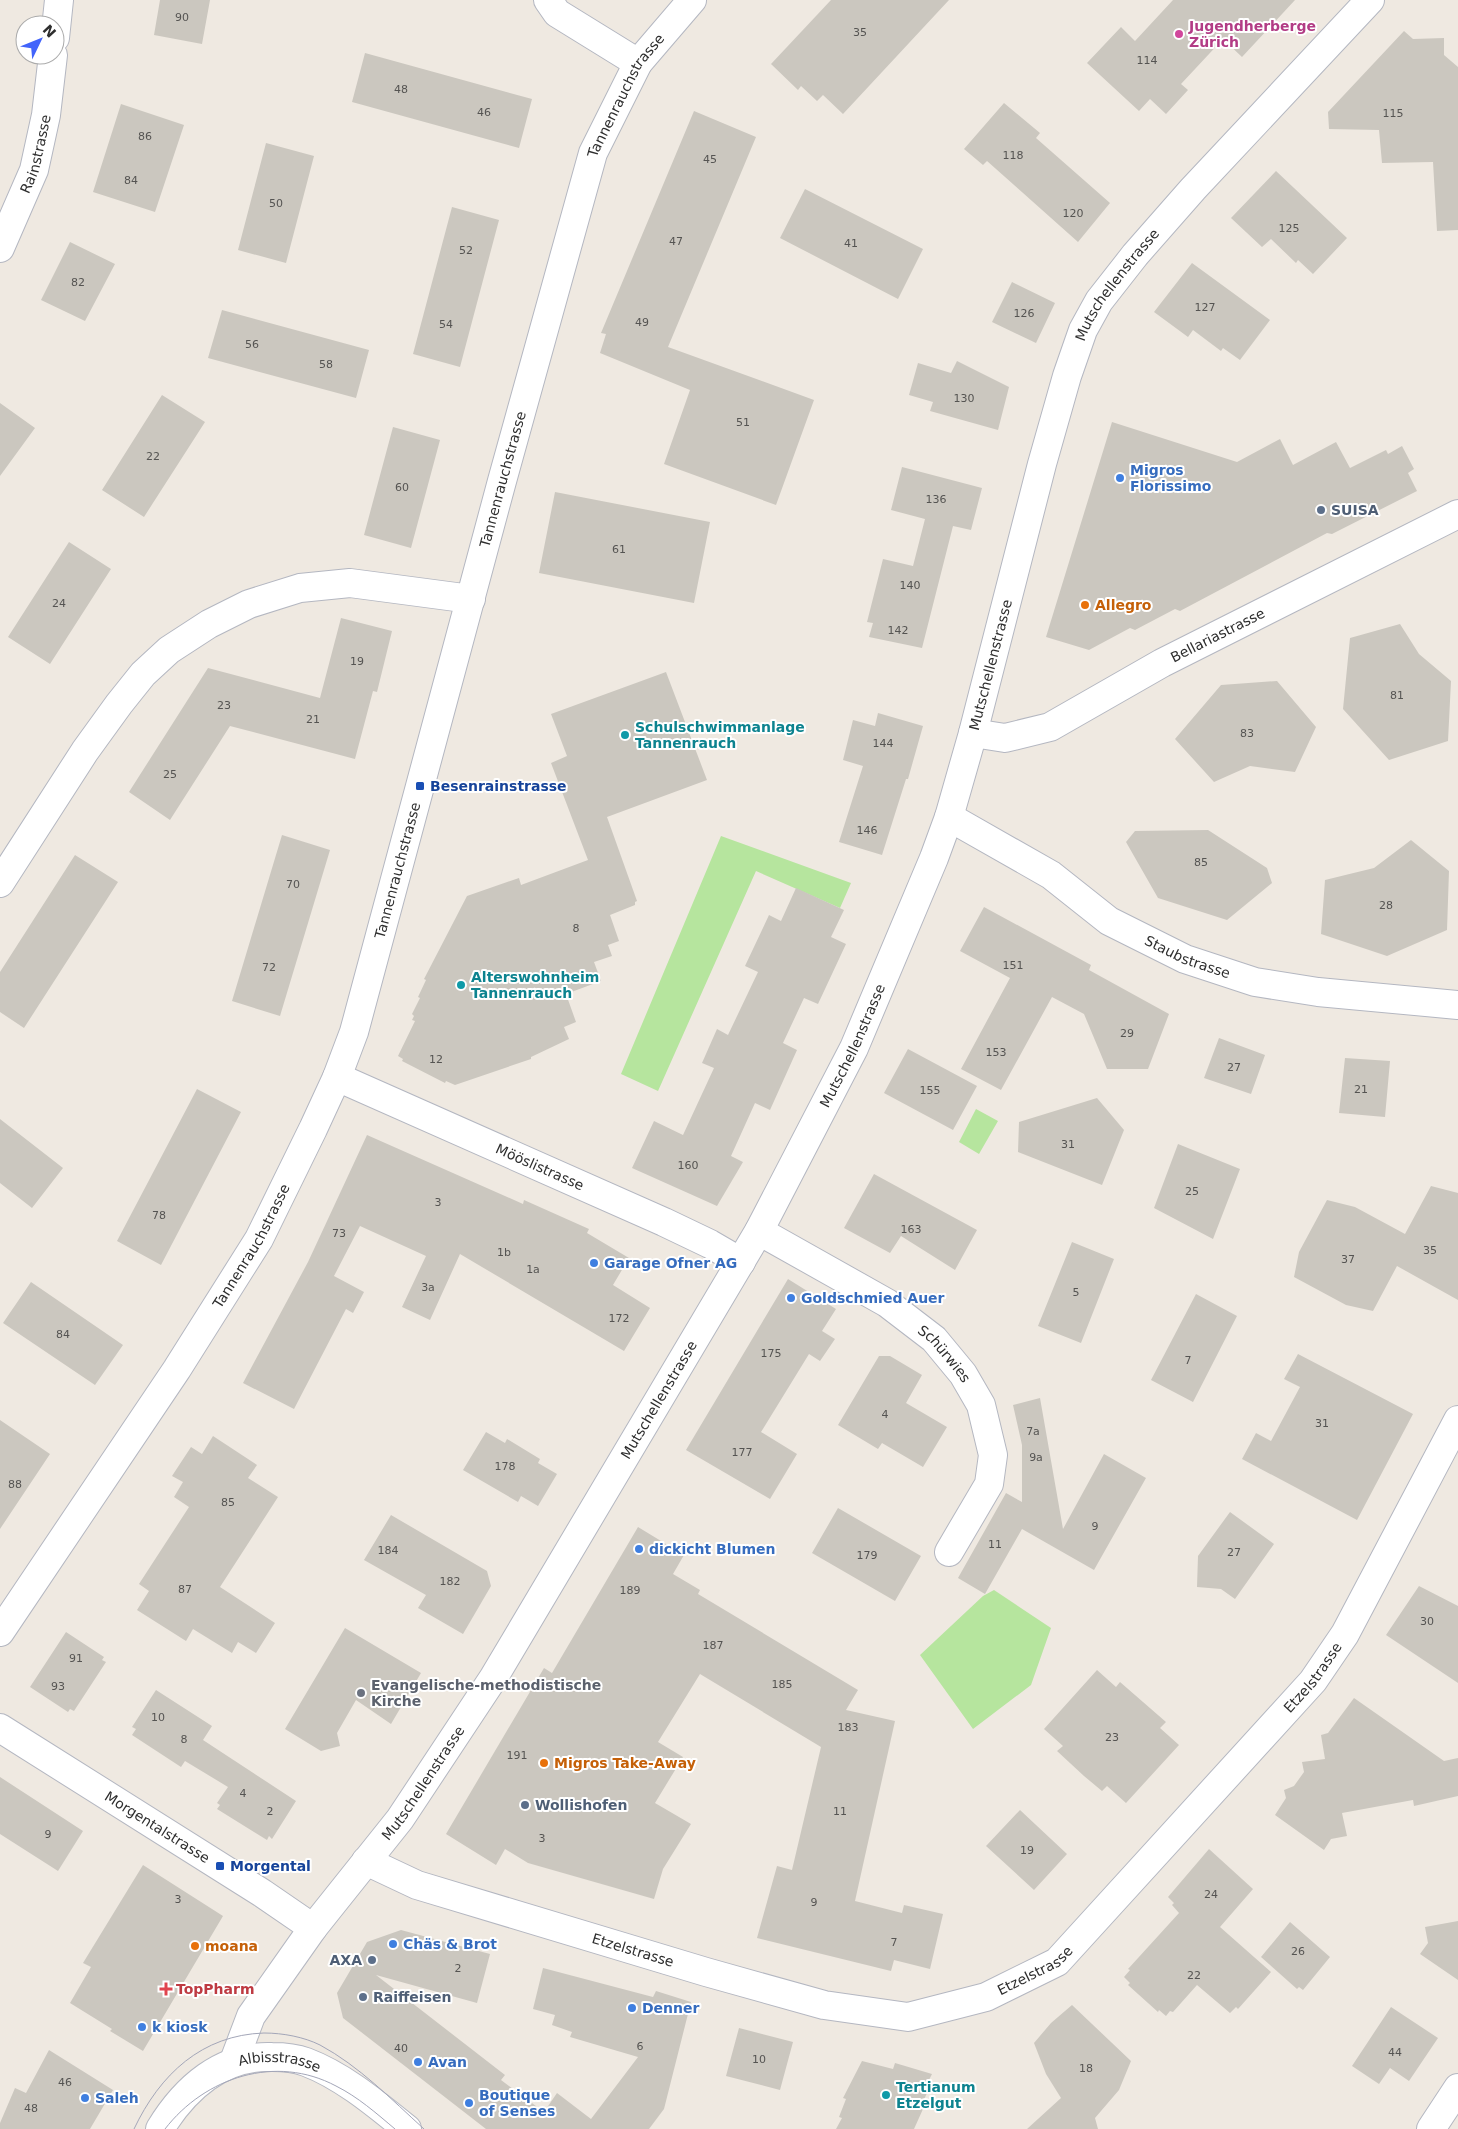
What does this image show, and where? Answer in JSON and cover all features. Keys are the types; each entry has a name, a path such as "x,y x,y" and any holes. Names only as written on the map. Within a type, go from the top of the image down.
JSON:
{"street":[{"path":"57,15 59,0"},
{"path":"548,0 557,13 638,63"},
{"name":"Tannenrauchstrasse","path":"0,1632 177,1369 259,1239 337,1077 354,1032 593,153 638,63 692,0"},
{"name":"Mutschellenstrasse","path":"234,2061 251,2016 314,1928 415,1798 490,1683 759,1231 854,1048 934,858 949,817 973,733 1045,455 1067,376 1083,330 1099,301 1140,249 1370,0"},
{"name":"Rainstrasse","path":"0,248 34,170 46,115 52,65"},
{"name":"Bellariastrasse","path":"973,733 1005,738 1050,727 1162,663 1458,514"},
{"path":"0,883 85,751 143,674 169,650 210,624 249,604 300,588 350,583 471,599"},
{"name":"Staubstrasse","path":"949,817 1051,875 1109,921 1185,959 1255,982 1318,992 1458,1006"},
{"name":"Mööslistrasse","path":"337,1077 664,1222 710,1244 741,1262"},
{"name":"Schürwies","path":"759,1231 887,1303 934,1338 962,1374 981,1405 993,1455 989,1484 949,1552"},
{"name":"Etzelstrasse","path":"366,1861 417,1885 706,1972 824,2005 908,2017 986,1997 1058,1962 1313,1681 1345,1634 1458,1420"},
{"name":"Morgentalstrasse","path":"0,1728 262,1893 314,1928"},
{"name":"Albisstrasse","path":"160,2129 172,2110 191,2089 213,2071 234,2061 256,2056 284,2057 304,2061 328,2072 355,2089 407,2129"},
{"path":"1431,2129 1458,2088"}],"green space":[{"path":"721,836 851,883 840,908 756,871 658,1091 621,1074"},
{"path":"976,1109 998,1121 979,1154 959,1142"},
{"path":"994,1590 1051,1628 1031,1685 973,1729 920,1655 983,1596"}],"building":[{"path":"160,0 210,0 202,44 154,35"},
{"path":"831,0 949,0 843,114 823,95 817,101 801,86 798,90 771,64"},
{"path":"1173,0 1295,0 1242,57 1223,39 1181,84 1188,90 1166,114 1150,99 1139,111 1087,63 1121,27 1135,41"},
{"path":"1404,31 1413,39 1444,38 1444,55 1458,67 1458,230 1437,231 1433,162 1382,163 1379,130 1329,129 1328,112"},
{"path":"365,53 532,99 519,148 352,102"},
{"path":"1004,103 1040,133 1036,138 1110,203 1078,242 987,161 983,165 964,149"},
{"path":"121,104 184,125 155,212 93,192"},
{"path":"694,111 756,137 668,347 814,400 776,505 664,464 690,390 600,353 606,334 601,333"},
{"path":"266,143 314,156 286,263 238,250"},
{"path":"1276,171 1347,238 1313,274 1298,260 1296,263 1271,239 1262,247 1231,218"},
{"path":"805,189 923,249 898,299 780,238"},
{"path":"452,207 499,220 460,367 413,354"},
{"path":"70,242 115,264 85,321 41,300"},
{"path":"1192,263 1270,320 1240,360 1223,348 1221,351 1193,330 1188,337 1154,312"},
{"path":"1012,282 1055,303 1036,343 992,322"},
{"path":"222,310 369,350 356,398 208,358"},
{"path":"957,361 1009,387 998,430 930,411 933,402 909,395 918,363 951,373"},
{"path":"162,395 205,422 144,517 102,490"},
{"path":"0,403 35,428 0,476"},
{"path":"1112,422 1237,462 1280,439 1293,465 1336,442 1350,468 1386,450 1388,454 1402,446 1414,469 1408,473 1417,491 1332,534 1327,533 1180,611 1175,609 1135,630 1130,628 1089,650 1046,637"},
{"path":"393,427 440,440 411,548 364,535"},
{"path":"902,467 982,488 971,530 953,526 922,648 869,637 873,623 867,622 883,559 913,566 925,519 891,510"},
{"path":"555,492 710,522 694,603 539,573"},
{"path":"69,542 111,569 50,664 8,637"},
{"path":"341,618 392,631 377,692 373,691 355,759 230,726 170,820 129,792 208,668 320,698"},
{"path":"1400,624 1419,654 1451,681 1448,741 1389,760 1343,709 1350,638"},
{"path":"666,672 707,780 607,817 637,901 635,905 610,915 619,941 608,945 612,956 594,962 601,981 566,994 576,1022 564,1027 569,1039 531,1057 531,1059 455,1085 446,1081 445,1083 402,1061 403,1059 398,1056 415,1021 412,1020 414,1016 412,1014 420,998 418,997 426,980 424,979 467,896 519,878 521,885 588,860 551,763 567,756 551,714"},
{"path":"1277,681 1316,727 1295,772 1250,766 1214,782 1175,739 1221,685"},
{"path":"878,713 923,726 908,779 906,779 882,855 839,842 863,766 843,760 853,720 875,726"},
{"path":"1208,830 1267,868 1272,883 1227,920 1158,898 1126,842 1135,831"},
{"path":"282,835 330,850 280,1016 232,1001"},
{"path":"1411,840 1449,871 1447,930 1387,956 1321,934 1325,880 1374,868"},
{"path":"75,855 118,882 24,1028 0,1012 0,972"},
{"path":"796,888 844,910 831,937 846,944 818,1004 804,998 783,1043 797,1050 770,1110 755,1103 731,1156 743,1162 717,1206 632,1168 654,1121 683,1135 714,1068 702,1063 717,1029 728,1035 758,972 745,966 769,915 781,921"},
{"path":"984,907 1091,965 1089,970 1169,1014 1148,1069 1107,1069 1084,1014 1052,997 1001,1090 961,1069 1010,978 960,951"},
{"path":"1219,1038 1265,1055 1251,1094 1204,1078"},
{"path":"908,1049 977,1086 953,1130 884,1093"},
{"path":"1345,1058 1390,1061 1385,1117 1339,1113"},
{"path":"197,1089 241,1112 161,1265 117,1241"},
{"path":"1097,1098 1124,1130 1102,1185 1018,1152 1019,1122"},
{"path":"0,1119 63,1168 32,1208 0,1183"},
{"path":"367,1135 523,1204 524,1200 589,1229 587,1233 629,1258 613,1285 650,1308 624,1351 460,1254 430,1320 402,1307 426,1256 360,1226 334,1276 364,1292 353,1313 346,1309 294,1409 243,1383 308,1262"},
{"path":"1178,1144 1240,1169 1213,1239 1154,1208"},
{"path":"874,1174 977,1230 955,1270 901,1236 890,1253 844,1228"},
{"path":"1431,1186 1458,1193 1458,1300 1397,1266 1373,1311 1346,1305 1294,1277 1299,1252 1327,1200 1355,1207 1405,1234"},
{"path":"1072,1242 1114,1259 1081,1343 1038,1326"},
{"path":"788,1279 836,1309 822,1331 835,1339 820,1361 809,1354 761,1432 797,1454 770,1499 686,1450"},
{"path":"31,1282 123,1345 95,1385 3,1323"},
{"path":"1196,1294 1237,1316 1193,1402 1151,1380"},
{"path":"1298,1354 1413,1414 1357,1520 1242,1459 1256,1433 1271,1441 1300,1387 1284,1379"},
{"path":"879,1356 890,1356 922,1375 906,1403 947,1427 923,1467 882,1443 878,1449 838,1425"},
{"path":"1040,1398 1063,1529 1104,1454 1146,1478 1094,1570 1022,1529 985,1594 958,1578 1006,1493 1022,1502 1022,1445 1013,1405"},
{"path":"0,1420 50,1454 0,1529"},
{"path":"486,1432 505,1443 507,1439 540,1459 538,1463 557,1474 538,1506 521,1496 518,1502 463,1470"},
{"path":"213,1436 257,1465 248,1478 278,1497 220,1587 275,1623 256,1653 238,1642 232,1653 193,1629 186,1641 137,1610 149,1591 139,1584 189,1507 174,1497 183,1482 172,1476 191,1447 202,1454"},
{"path":"838,1508 921,1556 895,1601 812,1553"},
{"path":"1230,1512 1274,1544 1235,1599 1221,1589 1197,1587 1198,1556"},
{"path":"391,1515 487,1571 491,1586 463,1634 418,1608 426,1595 364,1560"},
{"path":"638,1527 684,1555 673,1574 700,1590 698,1594 858,1690 846,1710 895,1721 855,1901 902,1913 904,1905 943,1914 930,1969 894,1960 891,1971 757,1938 777,1866 792,1870 821,1747 700,1674 658,1742 683,1757 655,1803 691,1824 663,1869 654,1899 528,1863 505,1849 496,1865 446,1834 544,1668 552,1673"},
{"path":"1419,1586 1458,1606 1458,1683 1386,1635"},
{"name":"Evangelische-methodistische Kirche","path":"345,1628 421,1673 391,1724 356,1700 337,1733 340,1746 321,1751 285,1729"},
{"path":"66,1632 104,1657 102,1660 106,1662 74,1711 70,1709 68,1712 30,1687"},
{"path":"1097,1670 1116,1687 1120,1682 1166,1722 1160,1728 1179,1745 1126,1803 1107,1786 1102,1791 1084,1776 1057,1751 1063,1746 1044,1729"},
{"path":"156,1690 212,1726 203,1740 296,1801 272,1839 269,1836 267,1840 217,1809 220,1805 217,1803 228,1787 185,1761 181,1767 132,1735 136,1729 132,1727"},
{"path":"1354,1698 1444,1761 1458,1758 1458,1796 1414,1806 1413,1800 1342,1813 1347,1836 1331,1839 1324,1850 1275,1815 1286,1798 1284,1790 1294,1786 1304,1772 1302,1762 1325,1759 1321,1735 1328,1733"},
{"path":"0,1777 83,1831 58,1871 0,1834"},
{"path":"1020,1810 1067,1854 1034,1890 986,1846"},
{"path":"1209,1849 1253,1889 1220,1927 1271,1972 1238,2009 1236,2007 1230,2013 1197,1985 1173,2012 1170,2011 1166,2016 1159,2010 1158,2012 1128,1985 1130,1983 1124,1977 1130,1970 1128,1969 1179,1913 1172,1905 1174,1903 1168,1897"},
{"path":"143,1865 223,1916 143,2051 70,2003 91,1967 83,1963"},
{"path":"1458,1921 1458,1980 1420,1954 1428,1943 1425,1927"},
{"path":"1290,1922 1330,1957 1303,1990 1299,1987 1297,1989 1261,1957"},
{"path":"401,1930 490,1954 477,2003 376,1975 505,2075 501,2080 544,2112 557,2093 591,2119 638,2057 570,2037 572,2032 552,2025 555,2015 533,2009 543,1968 653,1997 656,1991 691,2002 664,2109 649,2129 486,2129 343,2018 337,1993 367,1942"},
{"path":"1072,2005 1131,2061 1119,2090 1095,2118 1098,2129 1027,2129 1061,2098 1046,2074 1034,2043 1051,2023"},
{"path":"1391,2007 1438,2038 1409,2081 1390,2068 1379,2084 1352,2066"},
{"path":"739,2028 793,2042 780,2090 726,2076"},
{"path":"49,2050 113,2090 90,2129 0,2129 0,2123 15,2088 26,2093"},
{"name":"Tertianum Etzelgut","path":"862,2061 893,2069 895,2063 932,2074 924,2090 928,2091 920,2108 923,2109 914,2129 836,2129 842,2118 839,2117 846,2099 843,2098"}],"tram line":[{"path":"134,2129 157,2091 170,2075 186,2061 202,2050 221,2041 242,2035 264,2033 300,2038 314,2042 334,2053 374,2084 424,2129"},
{"path":"165,2129 181,2111 200,2096 221,2084 243,2076 266,2072 290,2072 313,2077 336,2086 359,2100 395,2129"}],"place":[{"name":"Jugendherberge Zürich","path":"1179,34"},
{"name":"Migros Florissimo","path":"1120,478"},
{"name":"SUISA","path":"1321,510"},
{"name":"Allegro","path":"1085,605"},
{"name":"Schulschwimmanlage Tannenrauch","path":"625,735"},
{"name":"Besenrainstrasse","path":"420,786"},
{"name":"Alterswohnheim Tannenrauch","path":"461,985"},
{"name":"Garage Ofner AG","path":"594,1263"},
{"name":"Goldschmied Auer","path":"791,1298"},
{"name":"dickicht Blumen","path":"639,1549"},
{"name":"Evangelische-methodistische Kirche","path":"361,1693"},
{"name":"Migros Take-Away","path":"544,1763"},
{"name":"Wollishofen","path":"525,1805"},
{"name":"Morgental","path":"220,1866"},
{"name":"Chäs & Brot","path":"393,1944"},
{"name":"moana","path":"195,1946"},
{"name":"AXA","path":"372,1960"},
{"name":"TopPharm","path":"166,1989"},
{"name":"Raiffeisen","path":"363,1997"},
{"name":"Denner","path":"632,2008"},
{"name":"k kiosk","path":"142,2027"},
{"name":"Avan","path":"418,2062"},
{"name":"Tertianum Etzelgut","path":"886,2095"},
{"name":"Saleh","path":"85,2098"},
{"name":"Boutique of Senses","path":"469,2103"}]}
